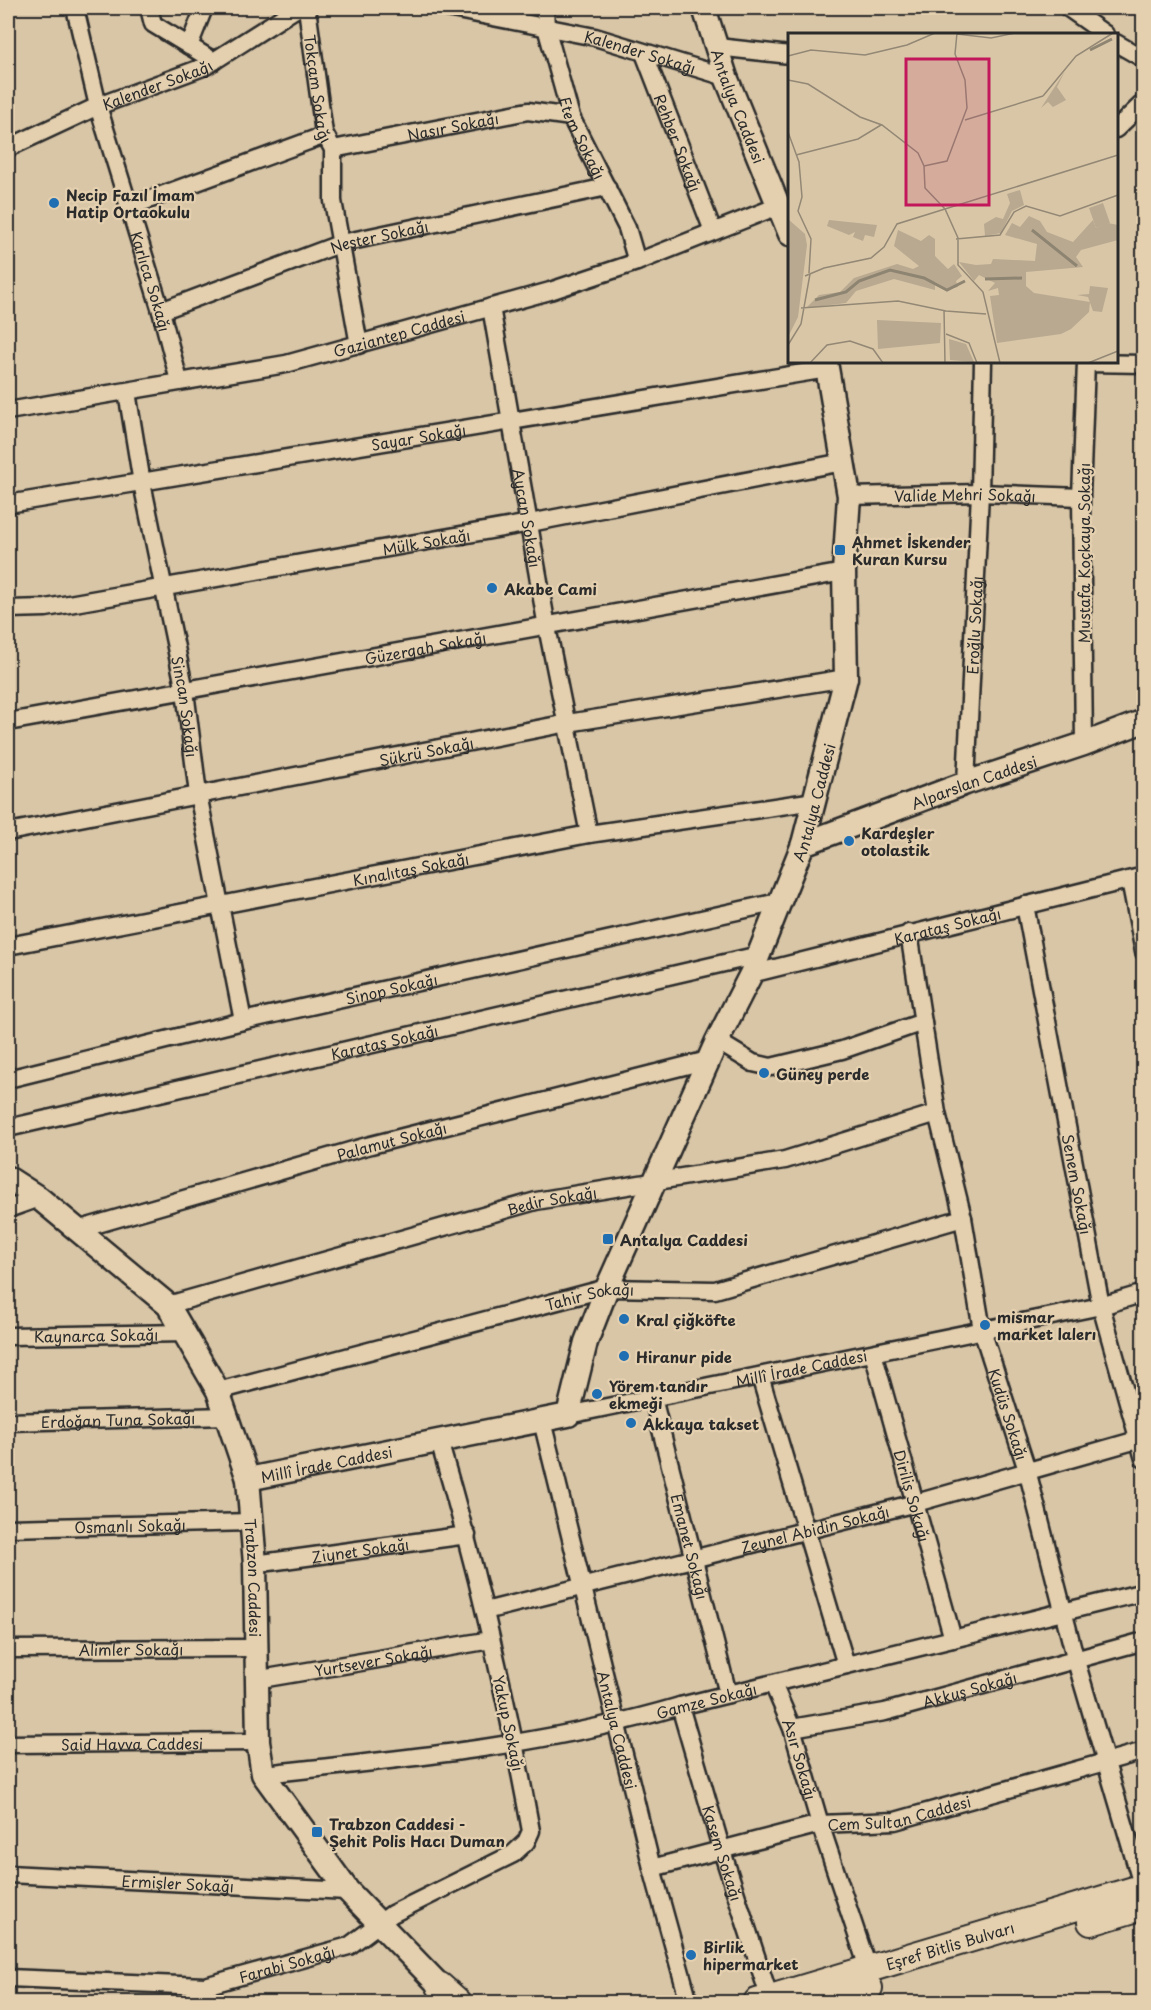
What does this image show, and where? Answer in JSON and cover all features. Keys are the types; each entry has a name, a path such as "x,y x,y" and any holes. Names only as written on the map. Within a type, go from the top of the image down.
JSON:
{"main road":[{"name":"Eşref Bitlis Bulvarı","path":"763,2001 1143,1894"},
{"name":"Eşref Bitlis Bulvarı","path":"824,2002 1143,1894"}],"street":[{"name":"Karlıca Sokağı","path":"75,8 98,106 161,311 179,381"},
{"path":"149,8 153,24 214,61"},
{"path":"189,46 204,8"},
{"name":"Kalender Sokağı","path":"8,148 98,106 214,61 297,8"},
{"name":"Tokçam Sokağı","path":"307,8 329,142 333,201 359,345"},
{"name":"Kalender Sokağı","path":"447,8 595,37 726,77"},
{"name":"Etem Sokağı","path":"545,8 546,27 571,117 627,228 637,262"},
{"name":"Antalya Caddesi","path":"704,8 726,77 788,231"},
{"path":"1068,8 1104,33"},
{"path":"1118,44 1143,59"},
{"path":"717,47 788,55"},
{"name":"Rehber Sokağı","path":"644,53 713,231"},
{"path":"1118,127 1143,102"},
{"name":"Nasır Sokağı","path":"129,207 329,142 528,111 571,117"},
{"name":"Neşter Sokağı","path":"161,311 342,243 606,187"},
{"name":"Gaziantep Caddesi","path":"8,411 286,364 359,345 550,291 637,262 778,206"},
{"name":"Aycan Sokağı","path":"491,307 547,627 589,834"},
{"name":"Eroğlu Sokağı","path":"966,783 981,493 983,363"},
{"name":"Mustafa Koçkaya Sokağı","path":"1084,744 1081,497 1086,363"},
{"path":"1114,363 1143,364"},
{"name":"Antalya Caddesi","path":"568,1415 586,1342 607,1288 712,1050 755,964 803,844 846,678 844,572 849,496 826,365"},
{"name":"Sayar Sokağı","path":"8,504 826,365"},
{"name":"Sincan Sokağı","path":"127,392 142,483 185,691 198,794 243,1022"},
{"name":"Mülk Sokağı","path":"8,609 45,608 530,523 843,462"},
{"name":"Valide Mehri Sokağı","path":"849,496 981,493 1081,497"},
{"name":"Güzergah Sokağı","path":"8,722 844,572"},
{"name":"Şükrü Sokağı","path":"8,832 568,723 846,678"},
{"name":"Alparslan Caddesi","path":"803,844 966,783 1084,744 1143,721"},
{"name":"Kınalıtaş Sokağı","path":"8,946 589,834 815,801"},
{"path":"1137,878 1143,952"},
{"name":"Karataş Sokağı","path":"8,1128 755,964 909,933 1137,878"},
{"name":"Sinop Sokağı","path":"8,1078 243,1022 778,902"},
{"name":"Senem Sokağı","path":"1025,905 1101,1306 1141,1439 1143,1459"},
{"name":"Kudüs Sokağı","path":"909,933 937,1113 963,1218 982,1330 1027,1470 1076,1661 1143,1894"},
{"path":"712,1050 771,1067 842,1050 923,1022"},
{"name":"Palamut Sokağı","path":"77,1230 712,1050"},
{"name":"Bedir Sokağı","path":"168,1305 536,1201 784,1160 937,1113"},
{"name":"Trabzon Caddesi","path":"8,1178 39,1198 168,1305 218,1391 248,1479 255,1564 255,1680 258,1742 263,1774 348,1891 449,1998"},
{"path":"8,1209 39,1198"},
{"name":"Tahir Sokağı","path":"218,1391 607,1288 715,1290 963,1218"},
{"name":"Millî İrade Caddesi","path":"248,1479 1101,1306 1143,1293"},
{"name":"Kaynarca Sokağı","path":"8,1336 186,1333"},
{"name":"Diriliş Sokağı","path":"873,1353 953,1639"},
{"path":"760,1376 846,1665"},
{"name":"Emanet Sokağı","path":"653,1398 729,1694"},
{"name":"Erdoğan Tuna Sokağı","path":"8,1422 227,1416"},
{"name":"Antalya Caddesi","path":"542,1421 585,1588 652,1868 689,2002"},
{"name":"Zeynel Abidin Sokağı","path":"485,1611 585,1588 916,1503 1141,1439"},
{"name":"Yakup Sokağı","path":"379,1924 392,1914 513,1854 526,1842 531,1831 515,1743 485,1611 467,1535 439,1441"},
{"name":"Osmanlı Sokağı","path":"8,1528 252,1522"},
{"name":"Ziynet Sokağı","path":"255,1564 467,1535"},
{"name":"Gamze Sokağı","path":"263,1774 410,1758 616,1725 681,1706 1143,1592"},
{"name":"Yurtsever Sokağı","path":"255,1680 491,1640"},
{"name":"Akkuş Sokağı","path":"792,1728 885,1712 1143,1641"},
{"name":"Alimler Sokağı","path":"8,1649 255,1648"},
{"name":"Asır Sokağı","path":"773,1684 792,1728 819,1824 869,1971"},
{"name":"Kasem Sokağı","path":"681,1706 763,2001"},
{"name":"Said Havva Caddesi","path":"8,1744 258,1742"},
{"name":"Cem Sultan Caddesi","path":"652,1868 819,1824 895,1821 1143,1751"},
{"name":"Ermişler Sokağı","path":"8,1874 348,1891"},
{"name":"Farabi Sokağı","path":"8,1978 205,1986 349,1946 379,1924"}],"place":[{"name":"Necip Fazıl İmam Hatip Ortaokulu","path":"54,203"},
{"name":"Ahmet İskender Kuran Kursu","path":"840,550"},
{"name":"Akabe Cami","path":"492,588"},
{"name":"Kardeşler otolastik","path":"849,841"},
{"name":"Güney perde","path":"764,1073"},
{"name":"Antalya Caddesi","path":"608,1239"},
{"name":"Kral çiğköfte","path":"624,1319"},
{"name":"mismar market lalerı","path":"985,1325"},
{"name":"Hiranur pide","path":"624,1356"},
{"name":"Yörem tandır ekmeği","path":"597,1394"},
{"name":"Akkaya takset","path":"631,1423"},
{"name":"Trabzon Caddesi - Şehit Polis Hacı Duman","path":"317,1832"},
{"name":"Birlik hipermarket","path":"691,1955"}]}
